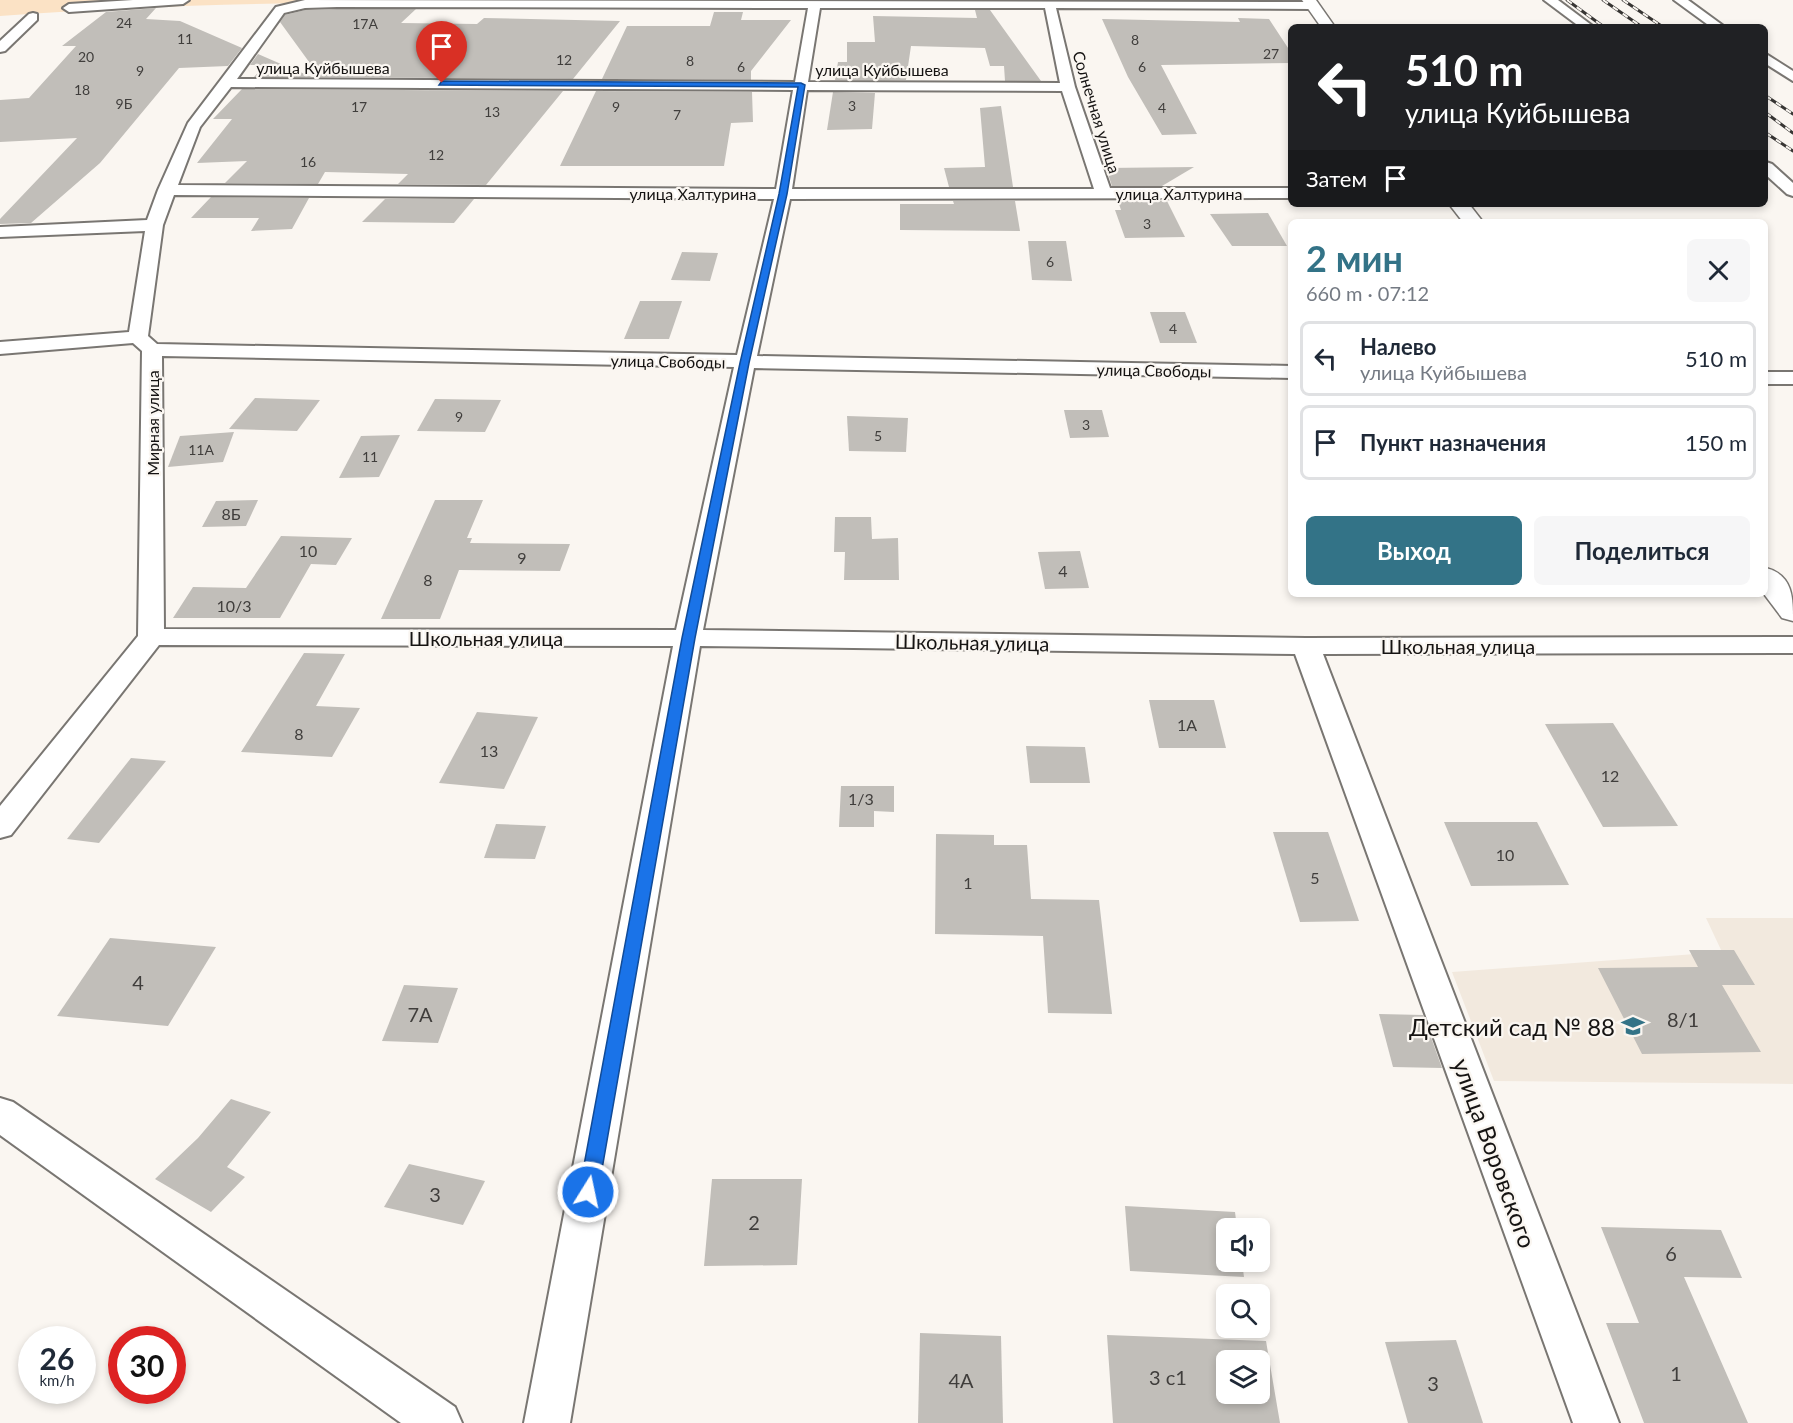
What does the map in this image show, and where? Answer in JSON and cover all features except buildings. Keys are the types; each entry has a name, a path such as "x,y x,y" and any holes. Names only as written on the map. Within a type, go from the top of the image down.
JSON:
{"main road":[{"path":"1311,3 1326,24"},
{"path":"1461,207 1471,219"},
{"path":"1768,579 1793,612"}],"street":[{"path":"74,4 183,0"},
{"path":"1551,0 1584,24"},
{"path":"1680,0 1715,24"},
{"path":"547,1423 688,638 783,194 815,1 1050,6 1311,3"},
{"name":"Мирная улица","path":"151,637 145,343 154,225 193,126 280,10 305,4 337,3 815,1"},
{"name":"Солнечная улица","path":"1050,6 1068,87 1104,194"},
{"path":"0,48 33,17 11,19"},
{"path":"1768,59 1793,77"},
{"name":"улица Куйбышева","path":"227,83 1068,87"},
{"path":"1768,169 1793,191"},
{"name":"улица Халтурина","path":"166,190 783,194 1288,193"},
{"path":"0,231 154,225"},
{"name":"улица Свободы","path":"0,348 145,343 745,363 1288,372"},
{"path":"1768,378 1793,378"},
{"path":"0,827 151,637"},
{"name":"Школьная улица","path":"151,637 688,638 1306,646 1793,645"},
{"name":"улица Воровского","path":"1306,646 1596,1423"},
{"path":"0,1114 439,1423"}],"shaded area":[{"path":"0,0 1301,0 1302,2 382,2 191,6 0,16"},
{"name":"Детский сад № 88","path":"1706,918 1793,918 1793,1084 1494,1081 1452,972 1722,952"}],"railway":[{"path":"1567,0 1600,24"},
{"path":"1603,0 1638,24"},
{"path":"1623,0 1659,24"},
{"path":"1768,97 1793,114"},
{"path":"1768,114 1793,133"},
{"path":"1768,134 1793,151"}],"place":[{"name":"Детский сад № 88","path":"1633,1026"}],"route":[{"path":"442,83 801,85 783,194 688,638 588,1192"}]}
